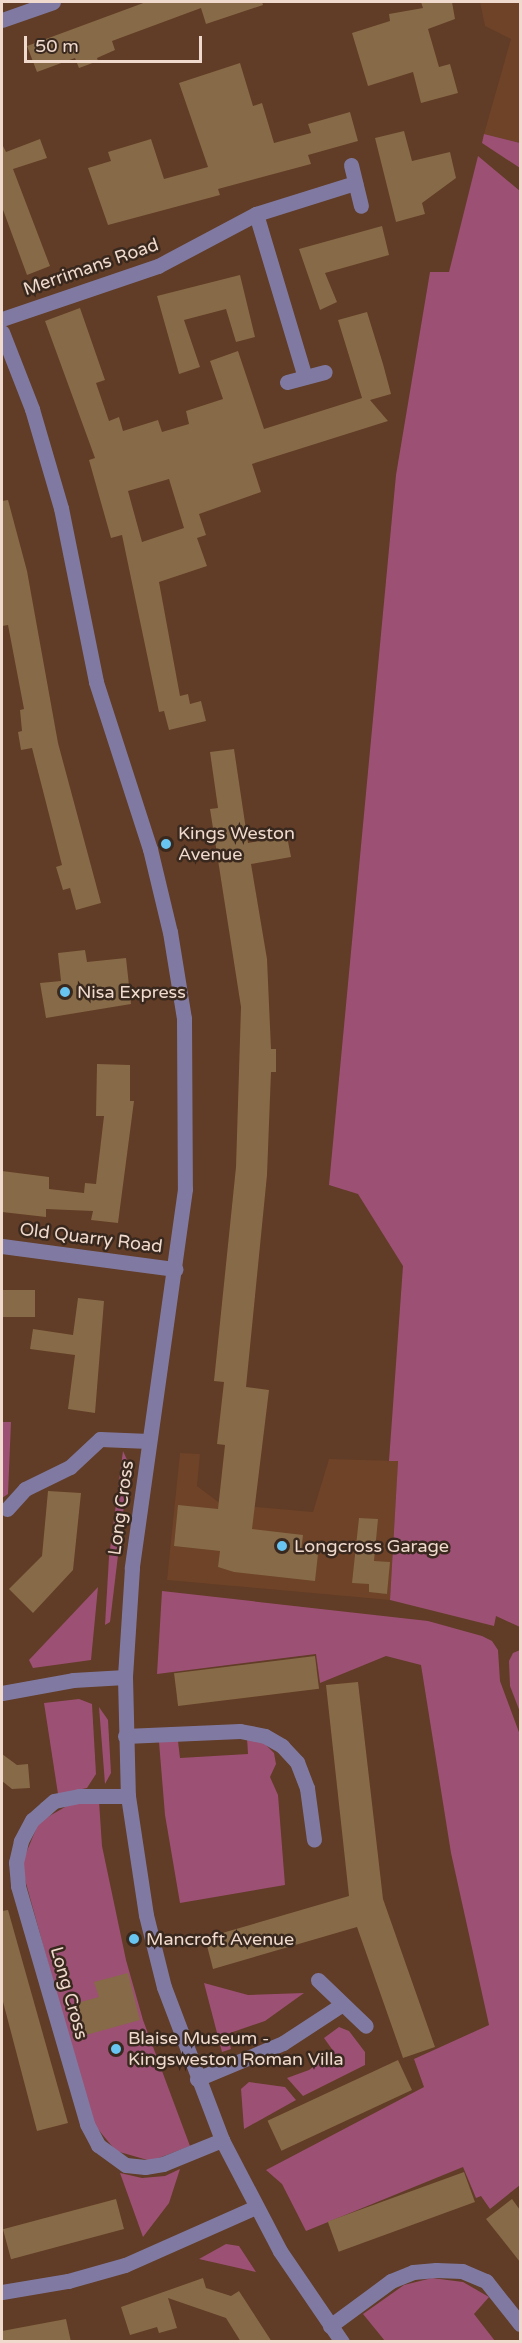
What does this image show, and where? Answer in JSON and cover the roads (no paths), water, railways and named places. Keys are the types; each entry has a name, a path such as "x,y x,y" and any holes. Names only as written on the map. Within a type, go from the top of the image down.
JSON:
{"street":[{"path":"2,20 53,2"},
{"path":"351,165 361,206"},
{"name":"Merrimans Road","path":"2,319 158,266 256,214 356,183"},
{"path":"256,214 306,376"},
{"path":"2,332 32,409 61,508 96,682 150,849 170,933 184,1018 187,1104 185,1189 149,1441 100,1438 70,1467 25,1489 7,1509"},
{"path":"287,382 325,372"},
{"name":"Old Quarry Road","path":"2,1246 175,1269"},
{"name":"Long Cross","path":"149,1441 132,1568 125,1677 128,1796 146,1915 164,1987 222,2140 256,2207 342,2342"},
{"path":"2,1693 73,1680 125,1677"},
{"path":"125,1736 240,1731 265,1736 282,1746 297,1762 307,1788 314,1840"},
{"name":"Long Cross","path":"128,1796 79,1796 54,1801 32,1821 21,1841 16,1862 18,1886 87,2124 98,2145 126,2165 145,2167 163,2164 222,2140"},
{"path":"318,1980 341,2005 366,2026"},
{"path":"197,2079 283,2043 341,2005"},
{"path":"2,2292 68,2281 125,2265 256,2207"},
{"path":"330,2326 391,2281 413,2272 436,2270 462,2271 486,2281 520,2324"}],"place":[{"name":"Kings Weston Avenue","path":"166,844"},
{"name":"Nisa Express","path":"65,992"},
{"name":"Longcross Garage","path":"282,1546"},
{"name":"Mancroft Avenue","path":"134,1939"},
{"name":"Blaise Museum - Kingsweston Roman Villa","path":"116,2049"}]}
